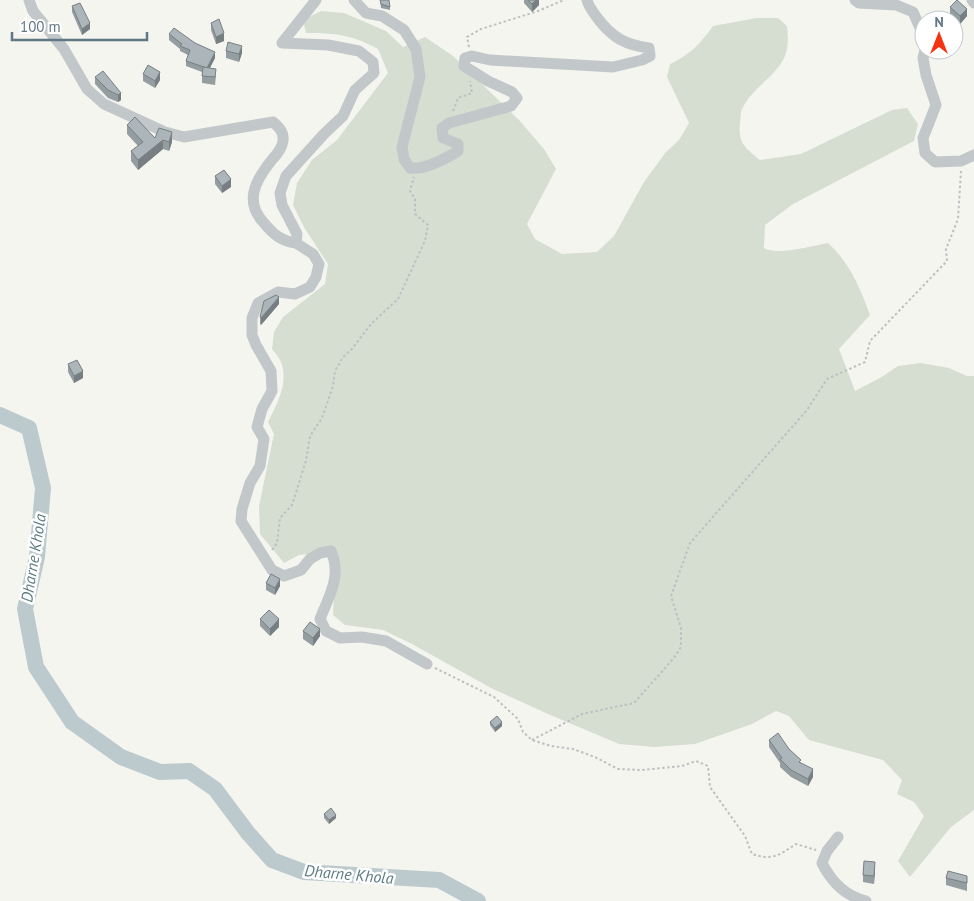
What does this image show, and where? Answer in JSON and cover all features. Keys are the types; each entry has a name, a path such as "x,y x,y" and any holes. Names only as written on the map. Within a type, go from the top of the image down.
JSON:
{"street":[{"path":"29,0 33,11 64,49 87,89 104,104 165,132 184,136 273,122 282,130 283,141 279,152 262,172 253,193 252,205 258,218 275,235 287,242 296,243 313,254 319,264 316,277 310,286 295,294 278,292 258,304 252,318 252,335 271,372 272,390 262,409 257,427 264,438 260,466 250,483 242,509 241,521 272,570 284,576 301,570 310,559 320,553 331,551 336,562 335,581 320,619 326,631 340,638 362,637 386,641 427,664"},
{"path":"296,243 297,234 282,205 280,193 286,176 343,116 355,90 374,73 373,62 359,51 328,45 282,43 316,0"},
{"path":"354,0 366,13 382,16 404,30 416,50 420,77 402,147 404,159 410,168 416,169 458,151 458,144 443,138 442,128 449,123 511,106 517,98 512,92 488,81 464,66 465,58 472,56 490,60 613,67 642,60 650,56 649,48 636,46 610,34 589,7 587,0"},
{"path":"855,0 859,3 896,5 913,12 914,14"},
{"path":"923,60 936,106 923,138 925,153 935,162 961,161 974,155"},
{"path":"838,837 827,851 822,863 830,878 843,890 866,901"}],"path":[{"path":"472,56 467,37 481,29 538,11 564,0"},
{"path":"449,123 458,98 472,93 469,69"},
{"path":"532,740 582,714 634,703 674,658 681,647 681,628 671,596 690,543 807,410 827,378 865,362 870,341 947,261 946,250 958,219 961,161"},
{"path":"264,559 277,543 280,518 292,504 306,461 310,436 322,418 333,386 335,371 343,357 352,349 371,324 398,299 425,241 428,225 415,214 415,199 410,191 416,169"},
{"path":"427,664 494,697 518,719 523,732 532,740 588,754 618,769 641,770 682,766 696,761 708,766 710,787 745,836 752,854 763,857 776,857 796,844 817,850"}],"shaded area":[{"path":"321,11 344,13 386,31 403,47 425,37 453,56 519,120 544,149 556,169 527,224 535,239 562,254 597,252 614,236 644,182 666,152 679,140 689,123 667,77 670,64 684,57 703,39 713,26 757,18 778,18 787,26 787,48 783,60 747,100 741,112 741,140 746,148 760,160 801,154 892,110 907,108 918,124 914,141 793,204 765,225 764,248 786,251 828,243 848,267 870,315 839,349 855,391 898,366 921,363 949,368 967,376 974,376 974,810 951,827 910,877 898,861 924,816 914,802 897,794 902,780 883,760 809,740 789,716 776,711 752,724 695,744 654,747 619,744 491,688 383,630 345,625 333,615 336,562 320,553 299,555 284,563 260,534 259,506 274,434 268,422 281,393 284,378 281,362 272,349 274,332 283,317 325,284 328,264 305,229 293,205 297,183 312,160 337,140 388,73 378,49 369,44 344,36 306,33 303,20"}],"building":[{"path":"380,0 389,0 390,7 381,4"},
{"path":"528,0 536,0 532,4"},
{"path":"957,0 967,9 964,12 964,10 953,10 950,7"},
{"path":"80,3 90,23 82,29 72,6"},
{"path":"219,19 224,33 216,37 211,23"},
{"path":"174,28 195,43 215,52 207,68 186,61 190,50 180,46 182,44 169,34"},
{"path":"228,42 242,46 239,54 226,51"},
{"path":"148,65 160,72 155,81 143,74"},
{"path":"203,67 216,69 215,77 202,76"},
{"path":"103,71 121,93 118,95 108,90 95,77"},
{"path":"135,117 155,138 159,128 172,132 169,142 163,140 138,160 131,151 143,142 127,125"},
{"path":"224,170 231,179 222,186 215,176"},
{"path":"276,295 279,297 261,318 264,301"},
{"path":"77,360 83,371 74,376 68,364"},
{"path":"271,574 280,579 275,588 266,583"},
{"path":"269,610 279,619 270,629 260,619"},
{"path":"310,622 320,629 313,638 303,631"},
{"path":"497,716 502,722 495,728 490,722"},
{"path":"778,733 789,749 801,760 799,762 813,769 808,779 791,770 780,759 782,758 769,740"},
{"path":"331,808 336,815 329,820 324,814"},
{"path":"864,861 875,862 874,876 863,875"},
{"path":"948,871 967,876 967,883 946,878"}],"waterway":[{"name":"Dharne Khola","path":"0,415 29,428 43,488 37,557 25,609 36,667 72,722 121,757 160,772 189,771 215,789 248,833 272,860 304,872 439,880 478,901"}]}
